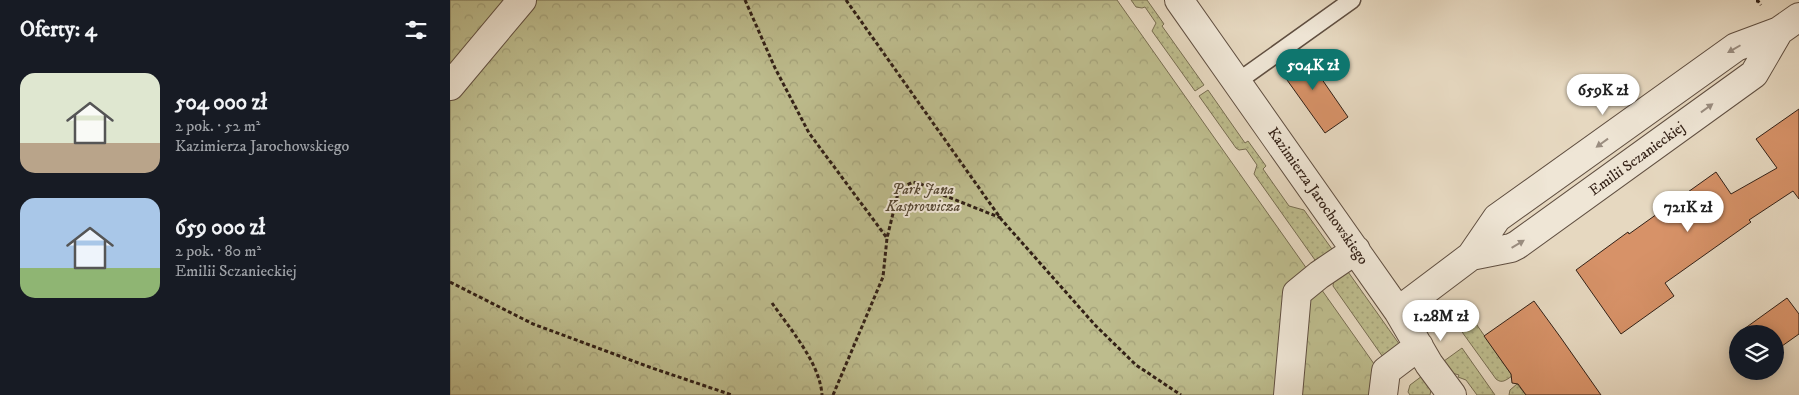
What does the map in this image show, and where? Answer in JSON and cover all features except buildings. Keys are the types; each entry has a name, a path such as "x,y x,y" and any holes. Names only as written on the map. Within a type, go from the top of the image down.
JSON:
{"street":[{"path":"450,86 522,0"},
{"name":"Kazimierza Jarochowskiego","path":"1179,0 1356,250 1452,395"},
{"name":"Emilii Sczanieckiej","path":"1398,311 1471,256 1518,245 1754,74 1789,24"},
{"path":"1288,395 1297,293 1319,275 1356,250"},
{"path":"1383,395 1386,371 1419,346"}],"lane":[{"path":"1237,82 1352,0"}],"path":[{"path":"744,0 775,68 809,133 887,238"},
{"path":"846,0 1001,219 1095,325 1136,365 1181,395"},
{"path":"834,395 883,277 887,238 898,189 913,182 922,184 943,195 1001,219"},
{"path":"450,282 534,324 652,368 732,395"},
{"path":"772,303 808,357 821,382 822,395"}],"green space":[{"name":"Park Jana Kasprowicza","path":"450,0 1117,0 1396,395 450,395"},
{"path":"1131,0 1147,0 1164,24 1162,26 1204,85 1195,91 1152,31 1156,23 1145,7 1136,7"},
{"path":"1208,90 1245,143 1248,141 1266,166 1263,169 1289,206 1304,210 1334,252 1321,261 1315,260 1254,174 1257,165 1246,149 1239,150 1236,148 1199,96"},
{"path":"1346,269 1402,348 1385,360 1333,286 1334,278"},
{"path":"1470,315 1511,374 1512,376 1506,380 1500,381 1496,379 1457,325"},
{"path":"1462,348 1495,395 1477,395 1466,380 1452,373 1444,361"},
{"path":"1422,376 1431,390 1430,395 1410,395 1408,392 1410,385"},
{"path":"1517,384 1526,395 1509,395 1510,390"}]}
